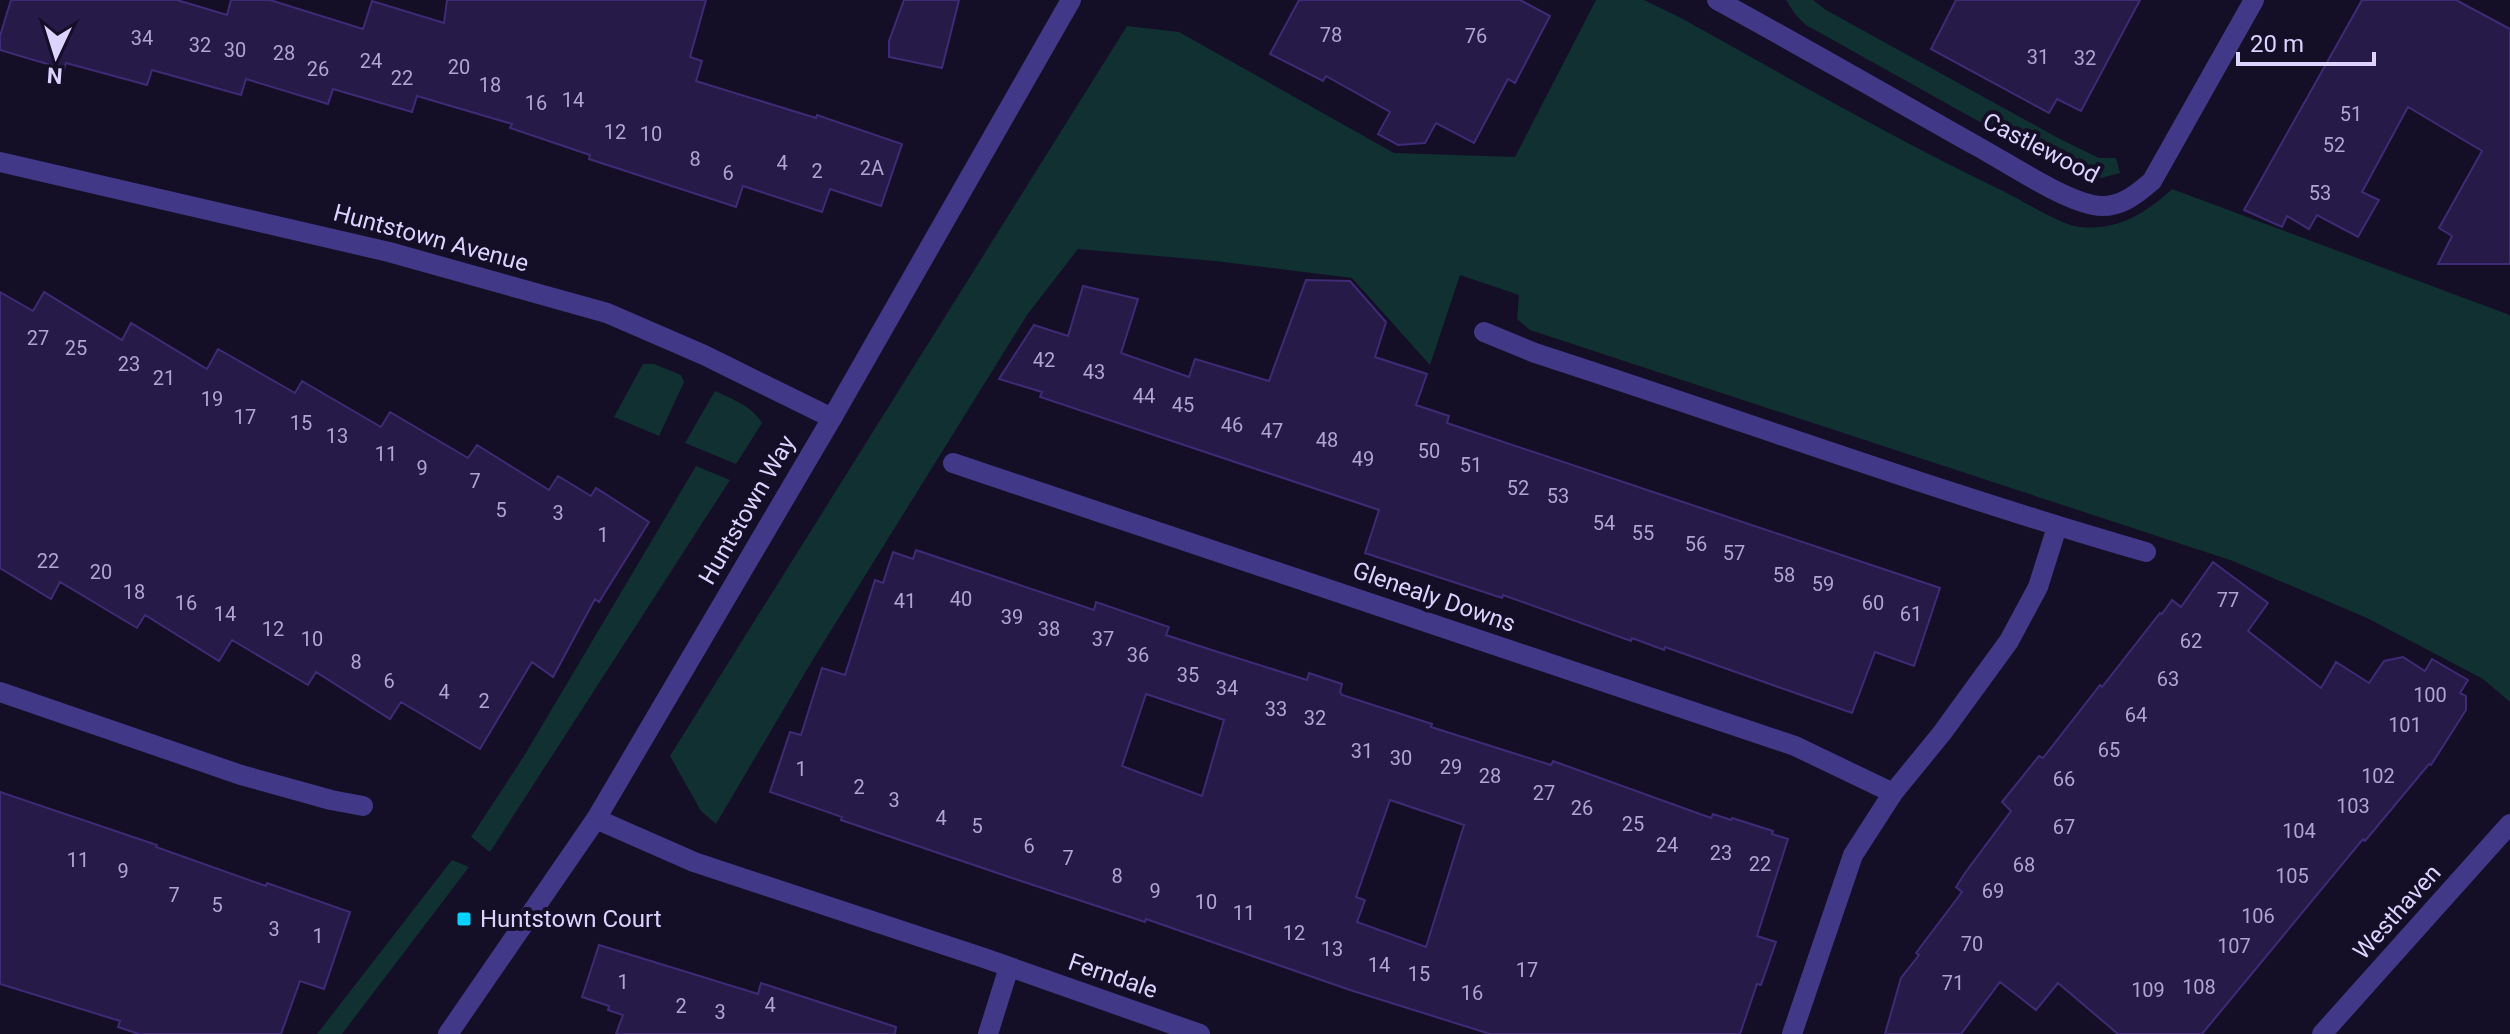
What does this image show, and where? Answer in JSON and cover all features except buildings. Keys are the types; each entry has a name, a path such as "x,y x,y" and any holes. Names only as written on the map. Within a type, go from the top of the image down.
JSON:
{"street":[{"name":"Huntstown Way","path":"448,1034 596,819 832,418 1071,0"},
{"name":"Castlewood","path":"1723,1 2074,199 2095,205 2118,205 2152,181 2254,0"},
{"name":"Huntstown Avenue","path":"0,162 389,252 597,310 704,355 832,418"},
{"path":"1484,332 1535,353 2057,527 2146,552"},
{"name":"Glenealy Downs","path":"953,463 1795,746 1893,793"},
{"path":"1792,1034 1853,855 1893,793 1942,733 2009,641 2038,587 2057,527"},
{"path":"0,692 241,775 363,806"},
{"name":"Ferndale","path":"596,819 694,862 1200,1034"},
{"name":"Westhaven","path":"2322,1034 2510,824"},
{"path":"988,1034 1009,967"}],"green space":[{"path":"1596,0 1644,0 1921,150 2073,226 2094,228 2119,223 2152,206 2172,189 2510,316 2510,702 2483,679 2367,618 2233,561 1530,330 1517,319 1519,295 1460,275 1430,365 1352,278 1215,261 1078,249 1027,315 812,661 716,824 701,811 670,756 1127,26 1179,32 1394,153 1515,157"},
{"path":"1786,0 1813,0 2060,139 2099,158 2116,158 2120,173 2101,178 2071,173 1806,25"},
{"path":"643,364 654,364 681,375 684,382 659,436 614,417"},
{"path":"715,391 747,408 762,423 736,464 685,443"},
{"path":"696,466 730,480 490,852 471,837 524,756"},
{"path":"452,860 469,867 342,1034 317,1034"}],"place":[{"name":"Huntstown Court","path":"464,919"}]}
